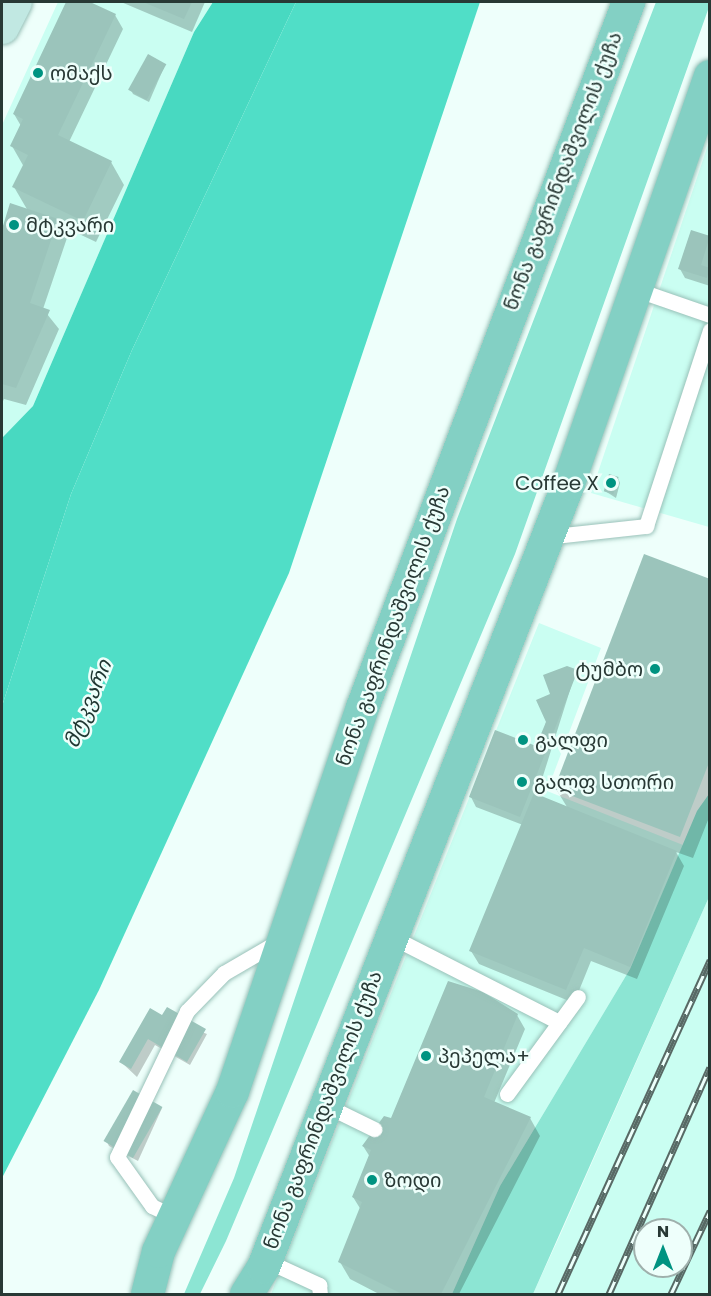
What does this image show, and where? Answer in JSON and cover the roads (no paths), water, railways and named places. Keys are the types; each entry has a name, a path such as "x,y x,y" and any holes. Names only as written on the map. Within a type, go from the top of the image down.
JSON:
{"main road":[{"path":"2,27 15,2"},
{"name":"ნონა გაფრინდაშვილის ქუჩა","path":"147,1294 158,1251 232,1091 282,939 375,673 628,2"},
{"name":"ნონა გაფრინდაშვილის ქუჩა","path":"246,1294 261,1274 546,537 635,289 700,132 710,76"},
{"name":"ნონა გაფრინდაშვილის ქუჩა","path":"127,1294 158,1251"}],"lane":[{"path":"635,289 710,315"},
{"path":"546,537 646,526 710,330"},
{"path":"390,936 559,1022"},
{"path":"173,1216 152,1206 117,1157 188,1011 224,973 282,939"},
{"path":"507,1094 578,997"},
{"path":"325,1105 374,1129"},
{"path":"261,1274 319,1286 320,1294"}],"water":[{"path":"296,2 480,2 289,573 99,990 2,1178 2,706 71,494 132,350"}],"railway":[{"path":"558,1294 710,960"},
{"path":"609,1294 710,1067"},
{"path":"671,1294 710,1211"}],"place":[{"name":"ომაქს","path":"38,73"},
{"name":"მტკვარი","path":"14,225"},
{"name":"Coffee X","path":"611,483"},
{"name":"ტუმბო","path":"655,669"},
{"name":"გალფი","path":"523,740"},
{"name":"გალფ სთორი","path":"522,782"},
{"name":"პეპელა+","path":"426,1056"},
{"name":"ზოდი","path":"372,1180"}]}
